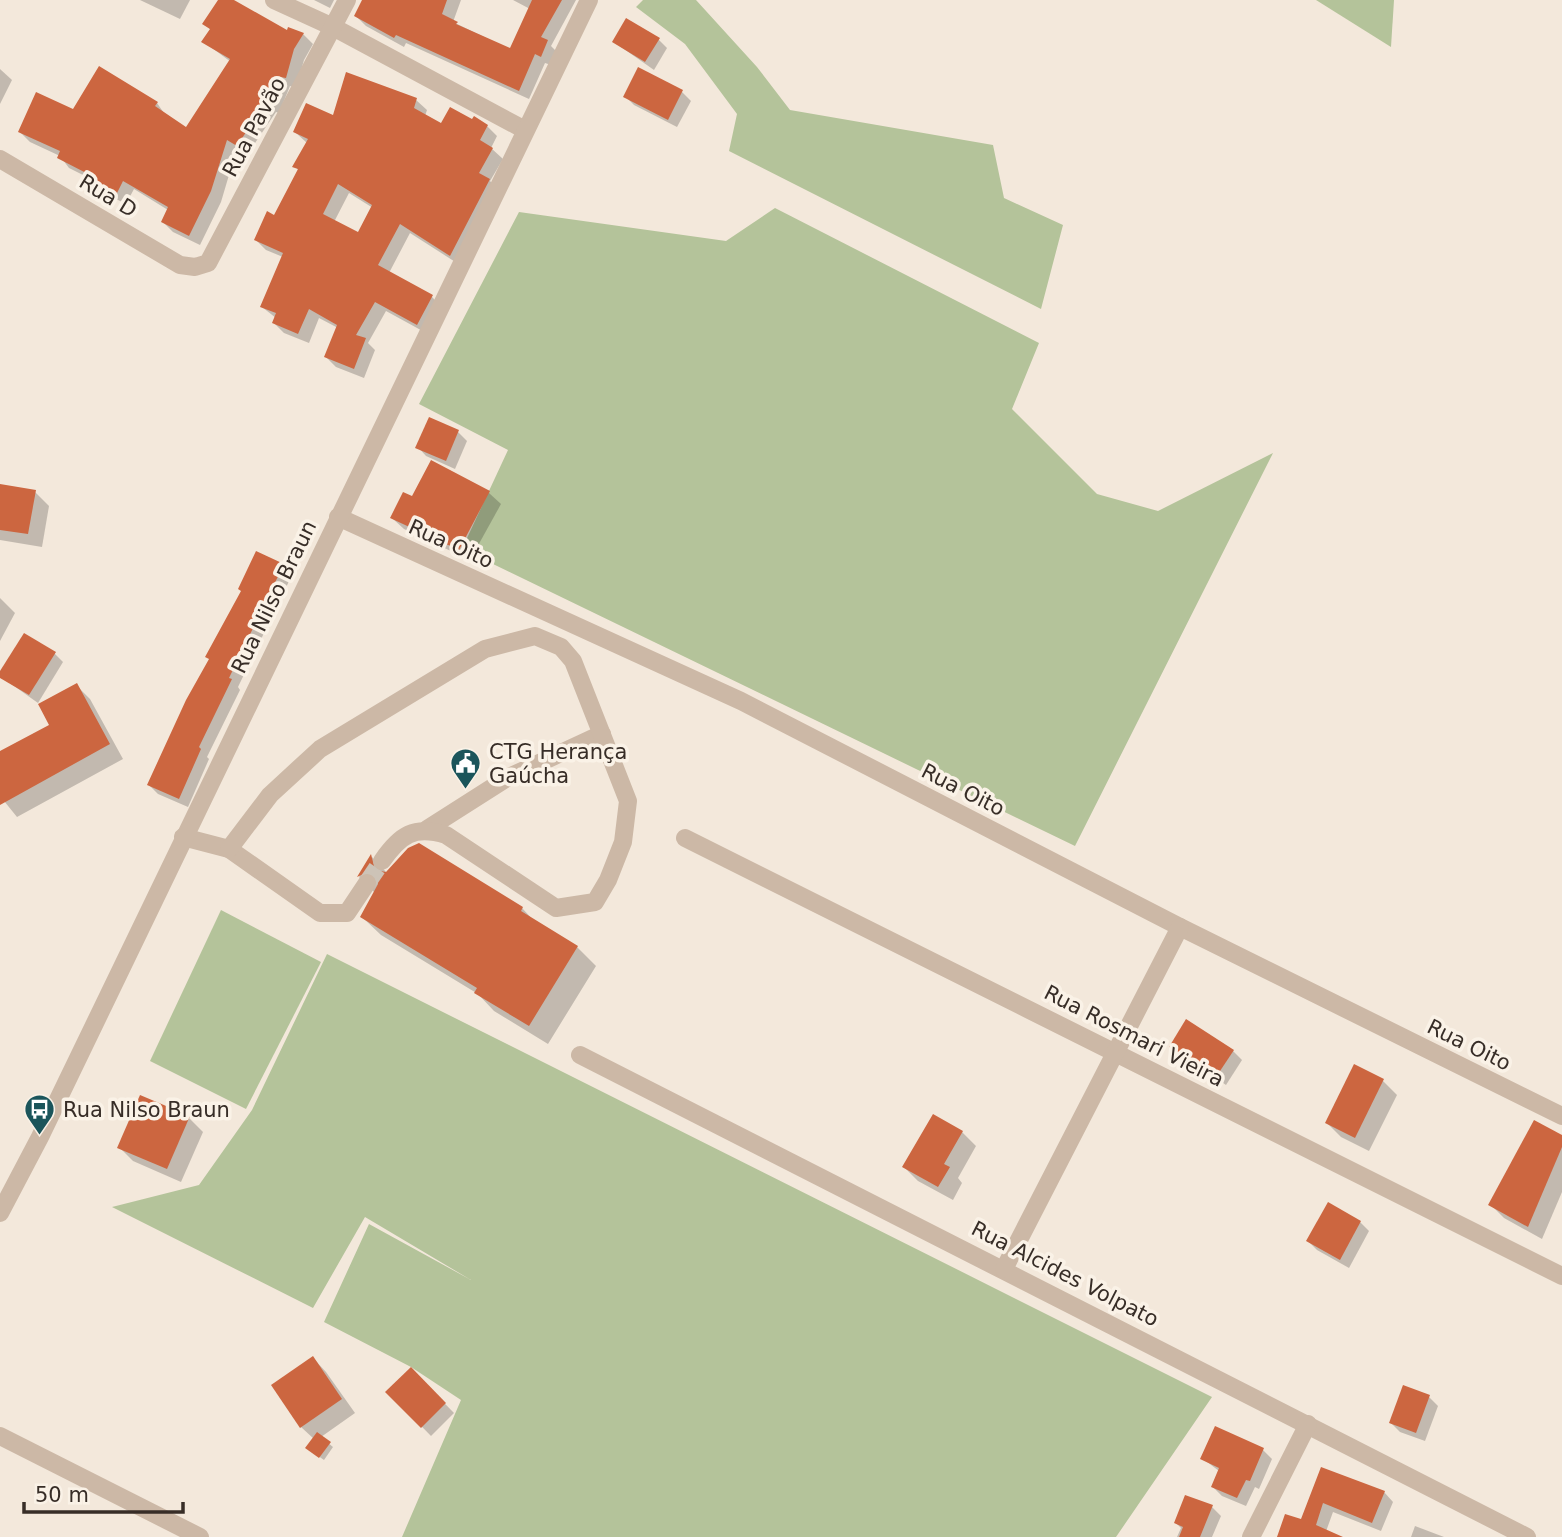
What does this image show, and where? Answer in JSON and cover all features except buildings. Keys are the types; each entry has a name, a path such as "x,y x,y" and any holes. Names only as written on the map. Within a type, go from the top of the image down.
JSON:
{"street":[{"path":"274,0 333,27 525,130"},
{"name":"Rua Pavão","path":"195,267 208,263 347,0"},
{"name":"Rua Nilso Braun","path":"0,1213 40,1137 589,0"},
{"name":"Rua D","path":"0,159 180,265 195,267"},
{"name":"Rua Oito","path":"338,517 741,701 1180,927 1562,1116"},
{"path":"229,849 270,794 320,749 485,649 535,636 561,648 573,661 628,802 623,842 608,880 595,902 556,908 446,835 427,829"},
{"path":"382,861 398,838 427,829 507,778 602,734"},
{"path":"183,837 229,849 320,913 347,913 366,883"},
{"name":"Rua Rosmari Vieira","path":"685,838 1562,1276"},
{"path":"1004,1269 1180,927"},
{"name":"Rua Alcides Volpato","path":"580,1055 1527,1537"},
{"path":"1251,1537 1308,1424"},
{"path":"0,1436 200,1537"}],"green space":[{"path":"643,0 696,0 757,67 790,110 993,145 1004,198 1063,225 1041,309 729,151 737,114 685,44 636,7"},
{"path":"1316,0 1394,0 1391,47"},
{"path":"775,208 1039,343 1012,409 1097,494 1158,511 1273,453 1075,846 462,549 508,450 419,404 519,212 726,241"},
{"path":"221,910 321,962 246,1109 150,1061"},
{"path":"327,954 1212,1397 1116,1537 402,1537 461,1400 411,1367 324,1322 369,1224 471,1280 365,1217 313,1308 112,1207 199,1185 252,1110"}],"tunnel":[{"path":"367,883 382,861"}],"place":[{"name":"CTG Herança Gaúcha","path":"466,791"},
{"name":"Rua Nilso Braun","path":"40,1137"}]}
